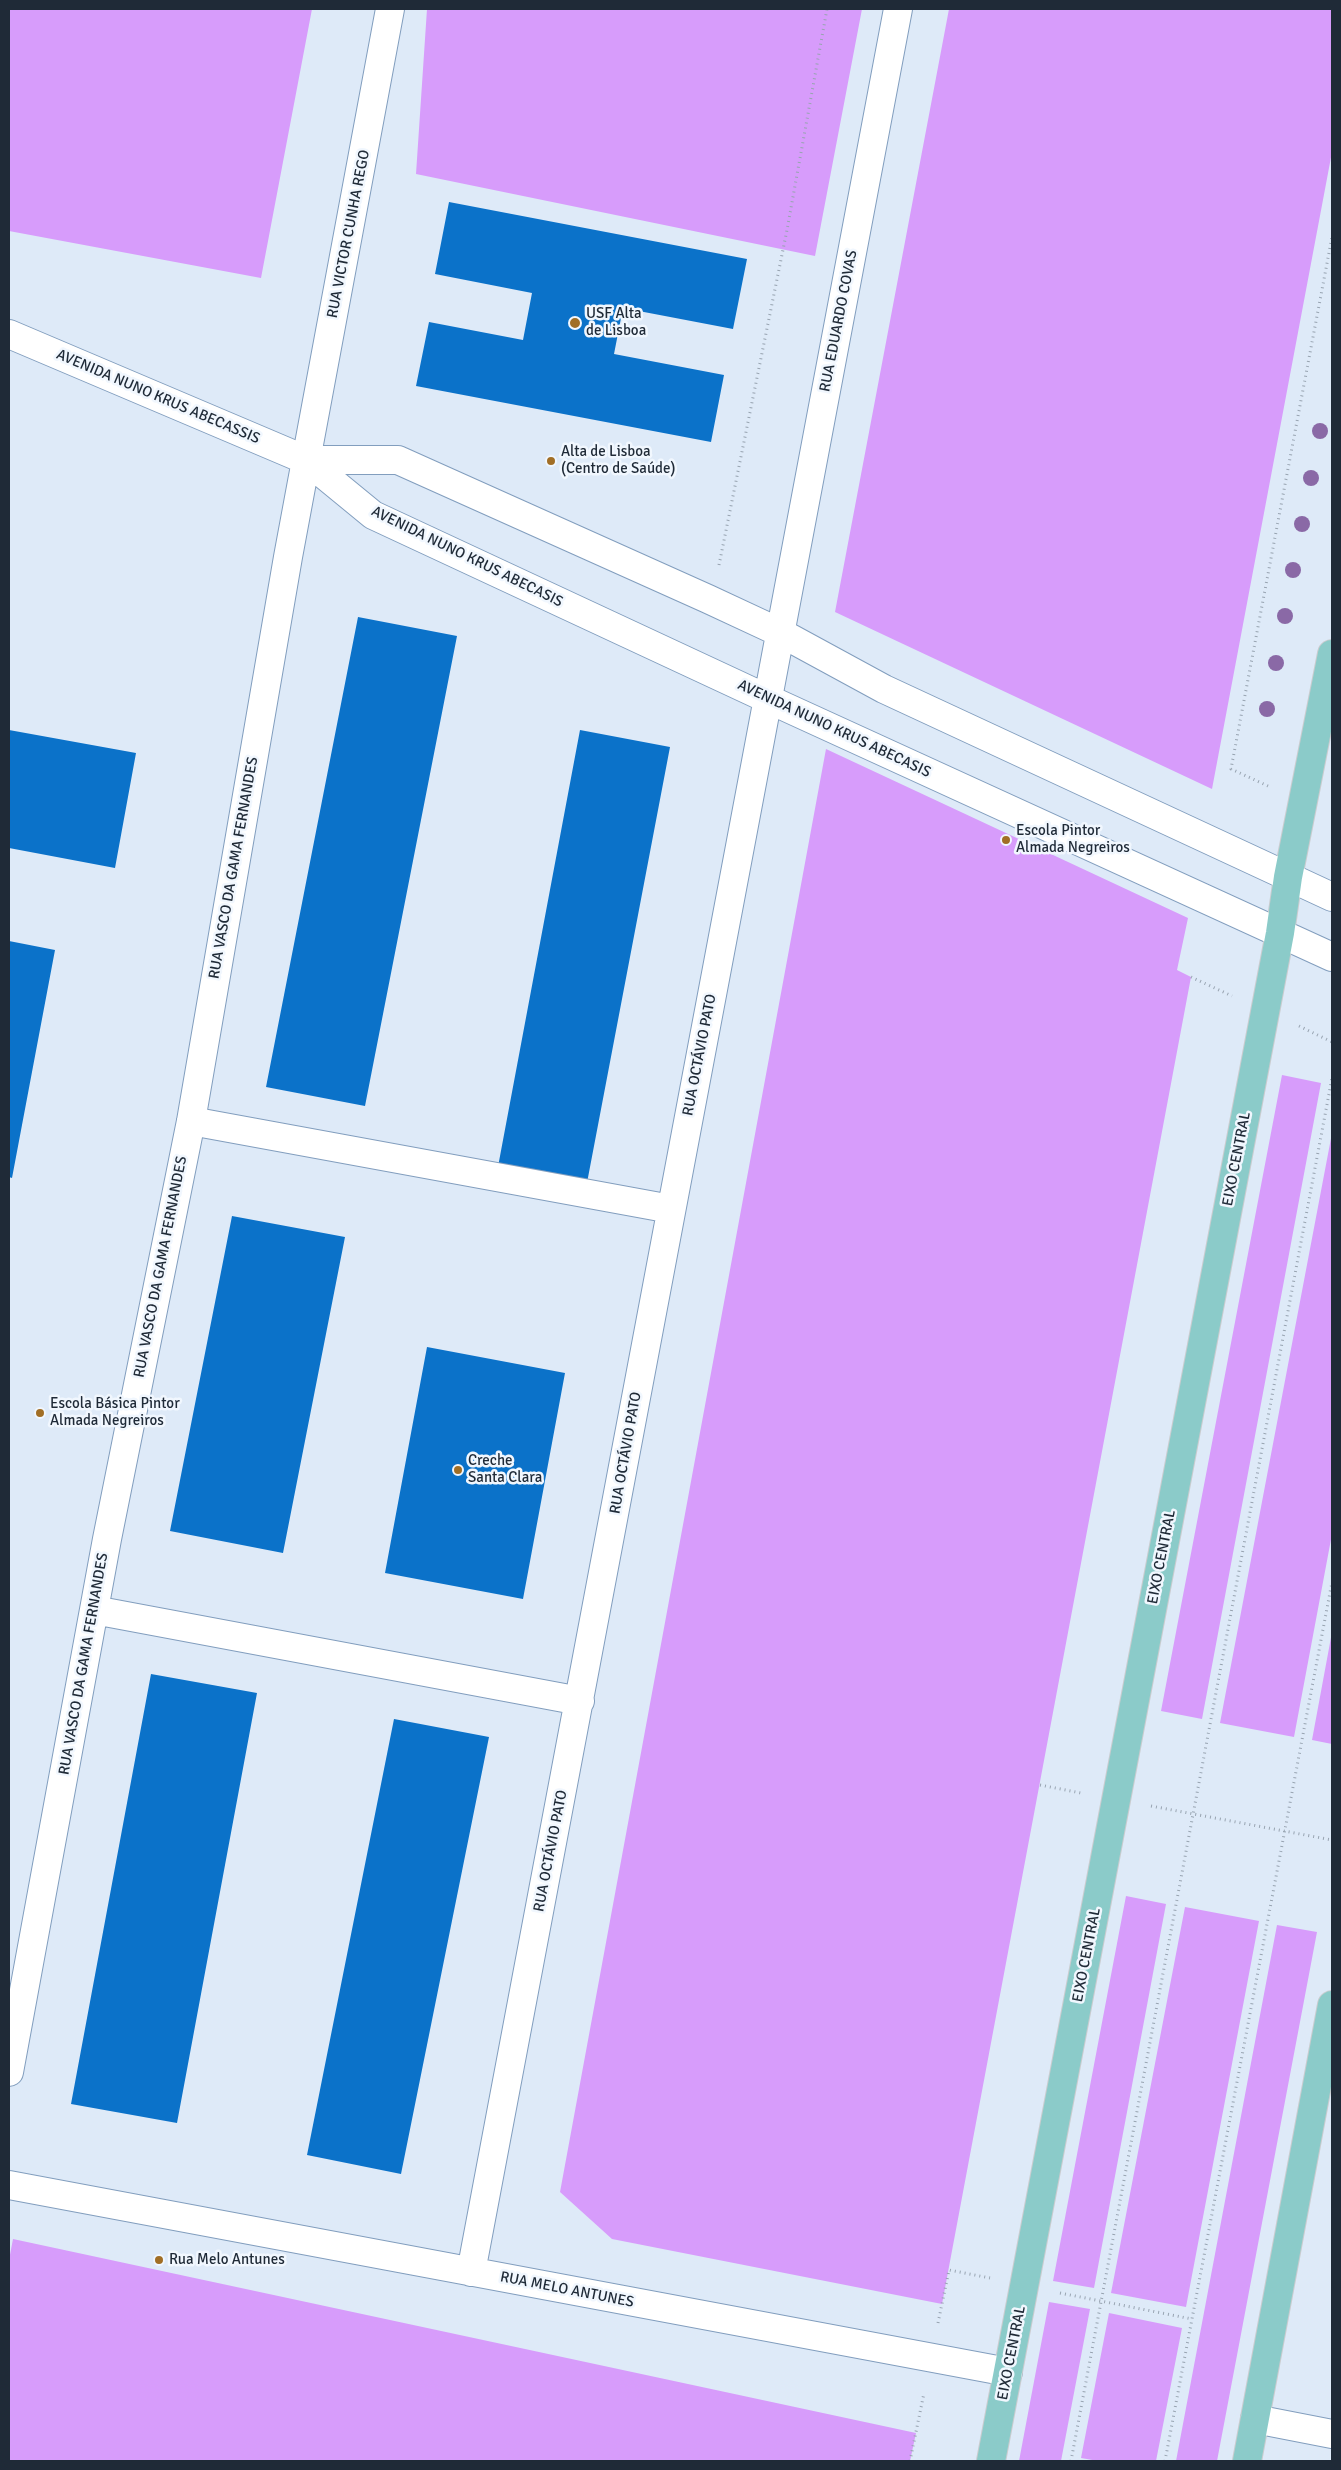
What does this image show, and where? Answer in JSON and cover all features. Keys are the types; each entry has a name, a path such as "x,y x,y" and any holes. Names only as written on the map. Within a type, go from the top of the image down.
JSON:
{"main road":[{"name":"EIXO CENTRAL","path":"991,2461 1280,933 1288,877 1332,654"},
{"path":"1247,2461 1332,2004"}],"street":[{"name":"RUA VICTOR CUNHA REGO","path":"306,460 390,9"},
{"name":"RUA EDUARDO COVAS","path":"781,633 898,9"},
{"name":"AVENIDA NUNO KRUS ABECASSIS","path":"9,334 306,460"},
{"path":"306,460 398,460 781,633 884,689 1332,898"},
{"name":"AVENIDA NUNO KRUS ABECASIS","path":"306,460 373,515 768,699 1332,957"},
{"name":"RUA VASCO DA GAMA FERNANDES","path":"9,2072 94,1610 190,1121 306,460"},
{"name":"RUA OCTÁVIO PATO","path":"471,2272 781,633"},
{"path":"190,1121 671,1209"},
{"path":"94,1610 580,1701"},
{"name":"RUA MELO ANTUNES","path":"9,2185 1008,2372"},
{"path":"1255,2419 1332,2434"}],"path":[{"path":"708,599 716,579 787,230 827,9"},
{"path":"1231,769 1332,237"},
{"path":"1071,2461 1332,1078"},
{"path":"1165,2461 1332,1582"},
{"path":"1040,1785 1332,1840"}],"shaded area":[{"path":"9,9 312,9 261,278 9,231"},
{"path":"427,9 862,9 815,256 416,174"},
{"path":"949,9 1332,9 1332,152 1212,789 835,612"},
{"path":"826,749 1188,918 1177,970 1191,977 942,2304 612,2239 560,2192"},
{"path":"1282,1075 1321,1083 1202,1719 1161,1711"},
{"path":"1332,1133 1332,1534 1294,1737 1220,1723"},
{"path":"1332,1632 1332,1744 1312,1740"},
{"path":"1126,1896 1166,1904 1094,2288 1053,2281"},
{"path":"1185,1907 1259,1921 1186,2307 1111,2293"},
{"path":"1277,1925 1317,1932 1217,2461 1176,2461"},
{"path":"13,2239 916,2433 910,2461 9,2461 9,2260"},
{"path":"1049,2302 1090,2309 1061,2461 1019,2461"},
{"path":"1109,2313 1182,2328 1156,2461 1098,2461 1081,2458"}],"building":[{"path":"449,202 747,259 733,329 623,308 614,354 724,375 711,442 416,386 429,322 523,340 532,293 435,274"},
{"path":"358,617 457,636 365,1106 266,1087"},
{"path":"9,730 136,753 115,868 9,848"},
{"path":"580,730 670,747 586,1188 497,1172"},
{"path":"9,941 55,950 12,1178 9,1177"},
{"path":"232,1216 345,1237 283,1553 170,1531"},
{"path":"427,1347 565,1373 523,1599 385,1573"},
{"path":"151,1674 257,1693 177,2123 71,2104"},
{"path":"394,1719 489,1737 401,2174 307,2155"}],"place":[{"name":"USF Alta de Lisboa","path":"575,323"},
{"name":"Alta de Lisboa (Centro de Saúde)","path":"551,461"},
{"name":"Escola Pintor Almada Negreiros","path":"1006,840"},
{"name":"Escola Básica Pintor Almada Negreiros","path":"40,1413"},
{"name":"Creche Santa Clara","path":"458,1470"},
{"name":"Rua Melo Antunes","path":"159,2260"}]}
